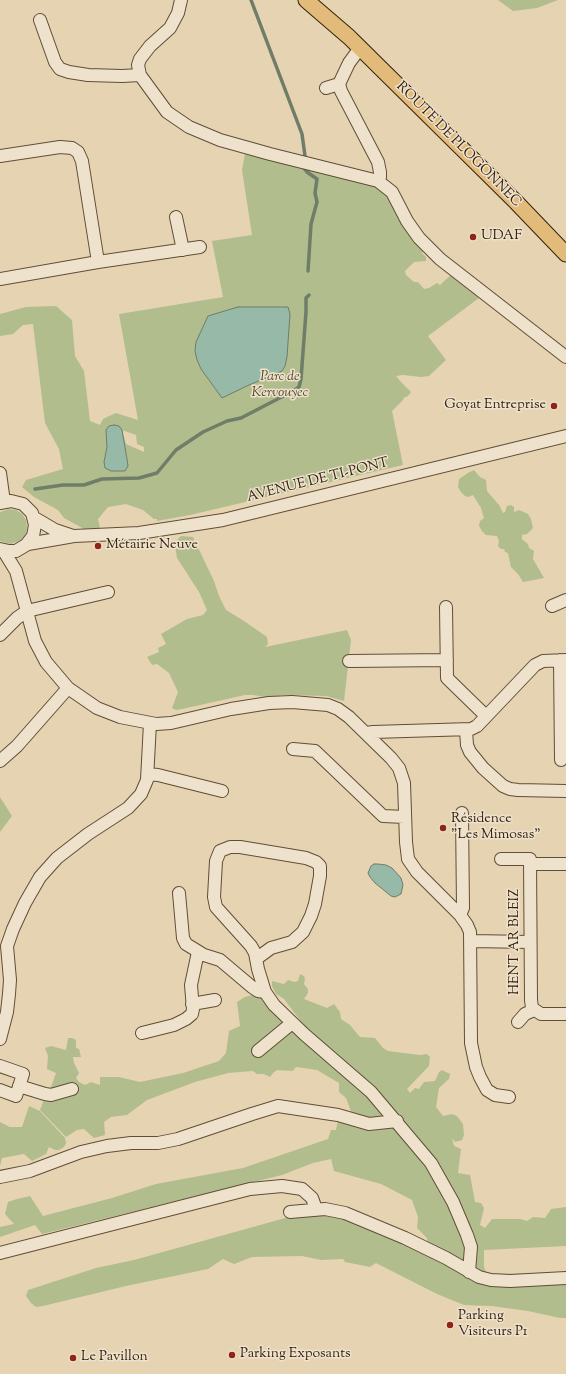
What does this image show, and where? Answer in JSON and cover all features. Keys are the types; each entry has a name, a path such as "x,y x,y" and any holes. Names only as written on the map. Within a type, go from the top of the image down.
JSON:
{"main road":[{"name":"ROUTE DE PLOGONNEC","path":"306,0 349,37 516,202 566,254"},
{"name":"ROUTE DE PLOGONNEC","path":"319,0 349,37"}],"street":[{"path":"180,2 178,13 170,28 150,46 140,59 138,65 140,75 167,112 189,127 234,144 378,181 392,192 412,229 432,252 566,357"},
{"path":"40,20 55,62 60,69 88,75 140,75"},
{"path":"360,48 349,63 339,84 341,91 378,162 380,172 378,181"},
{"path":"326,88 339,84"},
{"path":"0,156 60,146 72,148 78,152 82,161 98,262"},
{"path":"176,217 183,250"},
{"path":"0,279 98,262 200,247"},
{"name":"AVENUE DE TI-PONT","path":"2,549 9,551 25,546 74,536 139,533 223,520 566,436"},
{"path":"0,473 2,503"},
{"name":"AVENUE DE TI-PONT","path":"2,503 11,501 23,504 28,508 33,517 55,530 74,536"},
{"path":"16,571 25,546 35,531 33,517"},
{"path":"2,549 16,571 35,641 39,650 52,671 68,688 88,703 120,717 150,723 171,722 231,709 269,703 320,704 333,706 349,717 391,758 399,768 404,783 406,848 410,863 460,915 470,932 471,1043 472,1054 480,1077 487,1090 495,1095 509,1097"},
{"path":"0,635 17,618 27,611 108,592"},
{"path":"552,606 566,600"},
{"path":"446,607 448,680 486,716"},
{"path":"349,661 447,660"},
{"path":"366,733 384,731 466,730 474,728 535,665 543,661 563,660 561,760"},
{"path":"0,761 17,746 68,688"},
{"path":"0,1038 7,1012 10,986 8,946 13,929 31,890 46,869 67,849 122,813 133,804 144,789 148,774 150,723"},
{"path":"466,730 467,745 470,752 482,768 503,786 518,790 566,791"},
{"path":"293,749 315,751 383,816 405,817"},
{"path":"148,774 158,774 222,791"},
{"path":"460,915 463,908 462,813"},
{"path":"256,959 271,948 292,942 303,932 315,904 320,876 320,866 316,862 306,858 240,847 230,847 220,852 216,861 216,907 253,949 265,992 274,1005 292,1023 371,1092 431,1162 453,1202 471,1247 469,1272"},
{"path":"501,859 530,859 530,864 566,864"},
{"name":"HENT AR BLEIZ","path":"530,864 531,1000 534,1010 541,1014 566,1014"},
{"path":"179,893 183,938 186,944 198,952 226,963 252,987 258,991 265,992"},
{"name":"HENT AR BLEIZ","path":"471,942 530,942"},
{"path":"142,1033 168,1027 186,1019 192,1014 191,985 198,952"},
{"path":"192,1004 215,1000"},
{"name":"HENT AR BLEIZ","path":"518,1022 525,1014 534,1010"},
{"path":"258,1051 292,1023"},
{"path":"0,1066 23,1074 16,1096 0,1090"},
{"path":"19,1086 51,1095 72,1089"},
{"path":"0,1177 30,1171 81,1152 107,1146 131,1143 158,1143 178,1139 278,1106 338,1115 369,1124 397,1121"},
{"path":"0,1253 256,1188 282,1186 302,1189 312,1198 316,1209"},
{"path":"290,1212 316,1209 336,1211 355,1217 405,1238 446,1258 469,1272 491,1280 510,1281 566,1278"}],"green space":[{"path":"498,0 558,0 537,8 513,11"},
{"name":"Parc de Kervouyec","path":"245,154 312,167 369,182 386,193 423,251 422,253 426,257 426,261 414,262 405,271 406,275 414,282 418,282 424,289 437,283 440,285 453,273 479,298 428,336 446,360 429,376 396,376 411,392 408,396 403,398 404,399 392,411 403,465 190,515 157,521 157,519 154,519 143,510 126,504 108,507 98,519 100,528 84,529 64,518 58,510 34,497 22,487 26,480 63,469 59,449 45,423 33,324 23,325 13,334 0,336 0,314 26,307 56,306 72,320 75,356 84,371 90,421 100,425 103,419 116,413 138,420 119,314 223,297 212,241 252,235 242,170","holes":["122,430 136,435 137,444 144,447 144,452 126,444"]},
{"path":"474,470 480,477 486,480 487,491 499,505 503,513 505,512 507,506 511,505 514,507 514,512 519,510 528,514 533,528 527,534 522,535 522,539 528,544 529,548 534,551 533,559 544,578 523,582 511,567 508,553 498,546 499,541 497,536 486,535 482,531 479,526 480,521 484,518 481,508 473,495 469,497 465,496 458,487 459,479"},
{"path":"9,509 16,510 22,514 26,520 27,527 26,534 21,540 11,544 0,541 0,512"},
{"path":"181,536 193,537 226,610 267,637 268,644 265,647 347,630 351,640 344,701 326,696 285,695 266,697 245,695 182,709 176,710 172,708 178,692 169,673 157,664 152,665 147,657 159,652 158,648 166,644 161,634 187,619 203,615 207,610 199,592 177,558 175,545"},
{"path":"0,797 12,816 0,832"},
{"path":"300,974 304,976 304,984 308,989 308,993 304,999 327,1008 334,1004 340,1012 341,1019 350,1025 360,1037 375,1038 383,1048 388,1051 420,1055 427,1054 430,1057 429,1066 407,1089 410,1093 415,1088 419,1089 424,1082 435,1081 439,1072 442,1070 450,1074 449,1079 439,1088 436,1107 443,1116 452,1114 457,1116 463,1124 464,1135 462,1140 455,1142 452,1138 454,1146 461,1149 458,1173 470,1175 475,1202 481,1203 484,1208 480,1225 485,1228 492,1219 520,1219 527,1221 533,1217 545,1218 551,1209 566,1207 566,1246 484,1250 484,1267 487,1274 566,1273 566,1318 492,1306 464,1305 437,1294 376,1263 370,1267 345,1262 343,1259 321,1260 302,1256 252,1257 234,1264 223,1259 208,1269 126,1286 43,1306 36,1307 31,1303 26,1296 28,1290 96,1268 134,1260 307,1212 321,1211 428,1244 427,1238 417,1228 418,1217 412,1200 381,1184 334,1171 331,1159 313,1163 282,1175 42,1234 35,1225 0,1237 0,1227 14,1224 5,1214 8,1202 17,1199 30,1196 43,1216 112,1198 156,1184 243,1168 328,1139 331,1130 336,1130 338,1120 355,1122 346,1098 339,1092 339,1083 317,1070 296,1067 293,1071 277,1070 270,1077 264,1074 257,1074 253,1071 228,1073 195,1082 147,1100 127,1115 111,1117 104,1122 105,1135 94,1138 84,1129 77,1130 66,1137 40,1110 45,1097 49,1093 56,1073 47,1069 48,1056 45,1048 51,1046 66,1050 68,1038 76,1040 76,1048 79,1049 81,1057 73,1057 79,1073 76,1078 79,1082 85,1085 91,1082 100,1085 100,1077 119,1077 140,1082 183,1073 219,1061 226,1053 229,1031 240,1026 237,1002 245,997 259,993 306,1028 284,999 276,994 272,986 272,981 284,984 288,980 294,982 298,981"},
{"path":"29,1106 40,1111 65,1138 66,1143 64,1147 59,1150 49,1147 46,1154 32,1161 24,1154 2,1158 0,1166 0,1122 10,1127 22,1127"}],"shaded area":[{"path":"238,307 288,307 290,314 287,357 282,371 222,398 201,369 195,351 196,342 208,316"},
{"path":"109,426 119,426 122,430 128,466 125,471 111,471 105,468 104,462 107,447 106,430"},
{"path":"374,864 386,865 392,868 401,878 403,885 401,894 395,897 391,896 375,883 368,873 371,866"}],"waterway":[{"path":"251,0 302,134 305,156 304,160"},
{"path":"302,166 307,172 317,179 315,193 317,202 311,224 308,271"},
{"path":"35,489 63,485 84,485 102,479 139,478 157,473 176,450 203,432 227,421 241,418 295,390 299,387 301,379 306,298 309,295"}],"place":[{"name":"UDAF","path":"473,237"},
{"name":"Goyat Entreprise","path":"554,406"},
{"name":"Métairie Neuve","path":"98,546"},
{"name":"Résidence \"Les Mimosas\"","path":"443,828"},
{"name":"Parking Visiteurs P1","path":"450,1325"},
{"name":"Parking Exposants","path":"232,1355"},
{"name":"Le Pavillon","path":"73,1358"}]}
